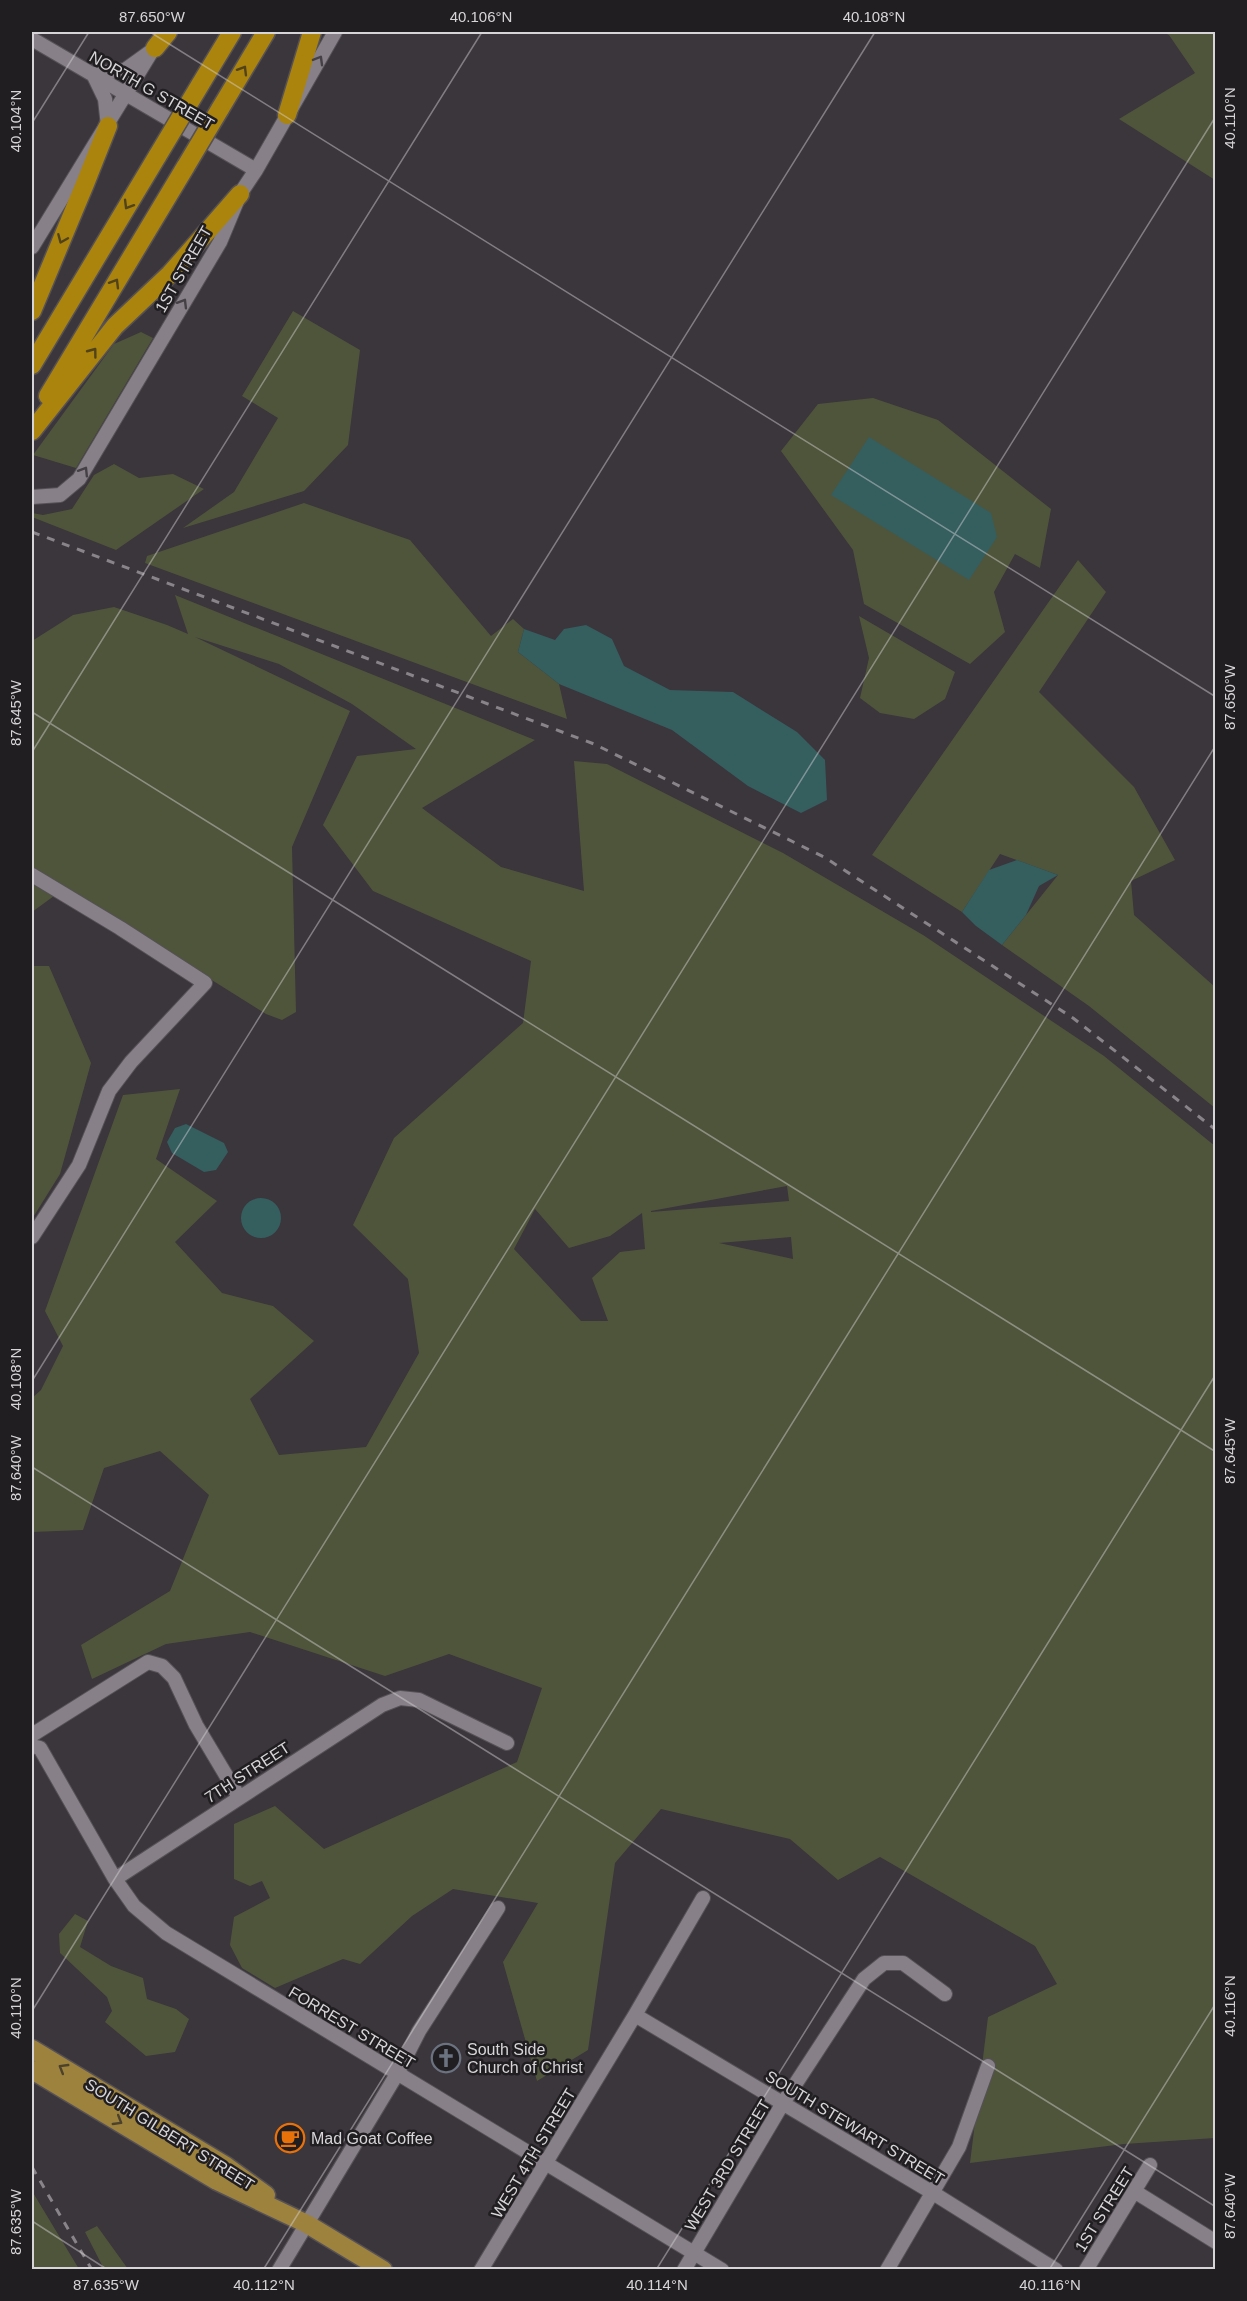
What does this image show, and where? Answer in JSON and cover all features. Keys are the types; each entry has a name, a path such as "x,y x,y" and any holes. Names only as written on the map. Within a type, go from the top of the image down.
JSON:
{"highway":[{"path":"155,48 168,32"},
{"path":"32,365 232,32"},
{"path":"32,424 266,32"},
{"path":"286,116 312,32"},
{"path":"32,311 108,126"},
{"path":"32,431 115,326 170,274 240,194"}],"main road":[{"name":"SOUTH GILBERT STREET","path":"32,2049 226,2166 307,2224 383,2270"},
{"name":"SOUTH GILBERT STREET","path":"32,2070 217,2181 307,2224"}],"street":[{"path":"32,247 164,32"},
{"name":"1ST STREET","path":"34,498 60,495 79,479 220,242 240,194 335,32"},
{"name":"NORTH G STREET","path":"32,39 128,93 256,170"},
{"path":"108,126 105,99 93,74 125,70 155,48"},
{"path":"32,875 205,983 131,1062 109,1091 79,1165 32,1237"},
{"path":"32,1735 148,1662 162,1666 174,1677 196,1725 239,1797"},
{"name":"7TH STREET","path":"115,1879 382,1705 400,1698 419,1700 507,1743"},
{"name":"FORREST STREET","path":"32,1746 40,1748 115,1879 134,1906 166,1933 722,2270"},
{"name":"WEST 4TH STREET","path":"481,2270 635,2016 703,1898"},
{"path":"279,2270 397,2074 419,2031 498,1908"},
{"name":"WEST 3RD STREET","path":"684,2270 783,2103 864,1979 884,1963 903,1964 945,1994"},
{"name":"SOUTH STEWART STREET","path":"635,2016 933,2193 1056,2270"},
{"path":"887,2270 959,2147 988,2066"},
{"name":"1ST STREET","path":"1086,2270 1150,2165"},
{"path":"1134,2191 1215,2242"}],"green space":[{"path":"1163,32 1215,32 1215,180 1119,119 1195,73 1169,35"},
{"path":"293,311 360,350 348,445 304,491 183,528 234,492 278,418 242,396"},
{"path":"141,332 153,338 76,468 33,455 114,344"},
{"path":"873,398 938,420 1051,509 1040,568 1015,554 994,592 1005,632 970,664 864,604 853,550 781,451 818,404"},
{"path":"114,464 139,478 173,474 204,489 116,550 32,517 32,513 43,515 72,509 94,475"},
{"path":"304,503 410,540 491,636 513,619 524,629 518,652 559,684 567,719 145,563 147,556"},
{"path":"1078,560 1106,592 1039,692 1134,787 1175,860 1131,881 1134,915 1215,987 1215,1108 1089,1006 1002,945 1058,875 1000,854 962,912 872,855"},
{"path":"175,595 535,740 422,808 501,867 584,891 574,761 607,764 783,853 923,935 1104,1056 1215,1146 1215,2138 1124,2144 970,2163 988,2017 1057,1984 1035,1946 880,1857 838,1880 790,1839 661,1809 615,1863 588,2050 537,2081 503,1962 538,1903 453,1889 412,1916 360,1964 343,1959 275,1988 242,1968 230,1945 234,1917 270,1898 262,1881 250,1886 234,1879 234,1824 275,1806 324,1849 517,1762 542,1688 449,1654 385,1676 250,1632 166,1644 92,1679 81,1645 170,1591 209,1495 160,1451 104,1468 83,1530 32,1532 32,1398 41,1390 63,1346 45,1311 123,1095 180,1089 156,1159 217,1201 175,1242 222,1293 273,1306 314,1341 250,1399 279,1455 366,1447 419,1353 408,1279 353,1225 394,1138 523,1023 531,961 373,891 323,825 357,756 416,749 352,704 279,664 195,637 350,711 292,847 296,1012 282,1020 266,1014 65,888 32,912 32,641 73,615 114,607 188,634","holes":["787,1186 789,1201 651,1212 651,1211","535,1209 569,1248 610,1236 642,1213 645,1249 620,1252 592,1278 608,1321 581,1321 514,1249","791,1237 793,1259 719,1243"]},
{"path":"859,616 955,672 945,699 914,719 880,713 860,698 869,658"},
{"path":"32,966 49,966 91,1063 60,1174 32,1219"},
{"path":"75,1914 88,1921 80,1947 111,1966 143,1978 147,1999 176,2009 189,2019 175,2052 146,2056 105,2022 112,2011 107,1997 60,1953 59,1934"},
{"path":"32,2191 79,2269 32,2268"},
{"path":"97,2226 128,2269 104,2269 85,2232"}],"water":[{"path":"869,437 991,513 997,537 969,580 831,495"},
{"path":"586,625 612,639 624,666 670,690 733,692 797,732 825,760 827,800 801,813 748,786 672,730 559,684 518,652 524,629 555,640 564,629"},
{"path":"1017,860 1058,875 1039,886 1026,915 1002,945 976,926 962,912 989,870"},
{"path":"186,1124 224,1143 228,1152 216,1170 204,1172 172,1153 167,1142 175,1128"},
{"path":"261,1198 275,1204 281,1218 275,1232 261,1238 247,1232 241,1218 247,1204"}],"railway":[{"path":"32,532 594,744 824,857 1073,1018 1216,1130"},
{"path":"32,2167 92,2270"}],"place":[{"name":"South Side Church of Christ","path":"446,2058"},
{"name":"Mad Goat Coffee","path":"290,2138"}]}
